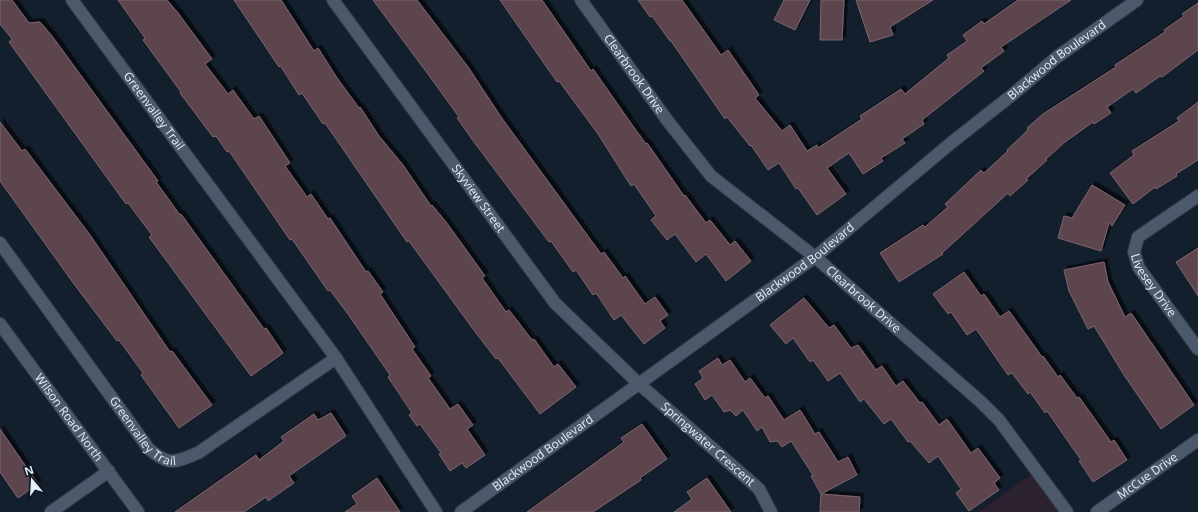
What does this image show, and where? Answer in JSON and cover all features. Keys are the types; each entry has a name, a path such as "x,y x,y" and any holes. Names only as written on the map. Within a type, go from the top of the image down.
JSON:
{"street":[{"name":"Greenvalley Trail","path":"72,0 336,358 436,512"},
{"name":"Skyview Street","path":"333,0 555,303 638,383"},
{"name":"Clearbrook Drive","path":"581,0 666,120 711,176 815,257 999,420 1067,512"},
{"name":"Blackwood Boulevard","path":"461,512 638,383 815,257 951,143 1057,57 1137,0"},
{"name":"Livesey Drive","path":"1198,196 1138,237 1134,252 1139,268 1198,349"},
{"name":"Greenvalley Trail","path":"0,243 149,449 162,460 177,461 198,453 336,358"},
{"name":"Wilson Road North","path":"0,324 138,512"},
{"name":"Springwater Crescent","path":"638,383 759,489 771,512"},
{"name":"McCue Drive","path":"1097,512 1198,440"},
{"path":"52,512 109,471"}],"shaded area":[{"path":"1037,470 1067,512 979,512"}],"building":[{"path":"0,0 12,0 29,23 40,22 52,36 158,181 156,182 180,215 181,214 283,353 251,376 149,237 152,235 128,203 126,204 9,42 12,39 0,24"},
{"path":"118,0 167,0 178,13 212,59 205,64 228,94 233,90 254,119 259,116 290,163 285,166 307,197 311,194 328,219 330,218 366,272 368,271 383,292 380,294 415,347 412,349 431,376 428,378 450,409 458,404 473,425 467,429 485,455 466,468 462,463 450,471 439,454 441,453 420,424 417,426 409,415 412,413 388,377 390,375 350,317 330,290 328,291 292,239 290,240 229,151 227,152 216,136 213,137 180,93 181,92 143,40 145,38"},
{"path":"234,0 281,0 314,51 318,48 337,78 359,108 360,107 379,136 403,165 431,206 432,205 446,222 485,276 482,278 506,312 509,310 532,340 534,339 554,367 558,364 576,387 540,414 498,358 496,359 473,329 409,241 407,242 325,123 323,124 302,93 299,95 280,65 279,67"},
{"path":"373,0 417,0 468,67 501,117 601,254 604,252 623,278 625,276 645,304 655,297 668,315 660,321 665,328 644,344 621,315 614,320 596,293 593,295 576,270 573,272 551,241 549,242 474,142 457,118 459,117"},
{"path":"500,0 542,0 591,71 593,69 684,196 685,195 706,223 710,220 730,245 735,241 751,261 726,281 706,254 696,262 675,234 667,240 651,220 656,216 634,184 631,186 598,134 559,81 557,82"},
{"path":"638,0 682,0 721,55 728,50 759,95 755,98 782,131 790,125 807,151 817,145 818,148 862,119 860,116 901,89 905,94 949,58 947,55 967,41 963,35 982,21 984,24 1018,0 1071,0 1001,47 1004,51 981,68 984,71 922,120 924,124 902,139 905,143 881,158 883,161 863,174 849,153 827,168 846,194 817,215 798,188 796,189 779,163 768,170 751,145 750,146 727,117 725,119 671,41 652,16 650,17"},
{"path":"784,0 810,0 795,30 774,20"},
{"path":"821,0 844,0 842,40 820,40"},
{"path":"856,0 933,0 890,27 893,35 870,42"},
{"path":"1198,3 1198,50 1162,77 1160,76 1136,93 1133,89 1107,107 1111,113 1094,124 1093,122 1065,142 1026,179 1028,180 1010,196 1008,193 942,253 943,254 899,282 880,253 923,225 925,227 948,207 945,204 981,170 984,173 1008,151 1007,150 1028,130 1027,128 1043,114 1116,67 1115,65 1165,32 1164,30 1184,16 1182,14"},
{"path":"1198,102 1198,160 1176,174 1177,176 1156,189 1155,187 1133,204 1110,173 1134,155 1132,151 1179,121 1177,118"},
{"path":"0,122 22,151 25,149 90,235 170,352 172,351 212,405 179,428 141,375 143,373 119,340 117,341 74,284 0,181"},
{"path":"1092,185 1125,205 1112,226 1109,223 1101,251 1058,238 1064,216 1072,218"},
{"path":"1198,248 1198,296 1176,262"},
{"path":"1104,262 1108,282 1125,317 1131,313 1194,405 1161,429 1124,375 1094,326 1088,329 1069,291 1064,270"},
{"path":"964,272 981,296 984,294 1000,317 1009,311 1042,357 1043,356 1058,377 1060,375 1077,398 1079,397 1111,442 1114,440 1127,460 1093,482 1079,461 1081,460 1047,411 1045,413 1030,392 1028,394 1012,373 1008,375 976,329 967,335 951,312 948,314 933,294"},
{"path":"804,298 829,328 834,325 851,348 858,345 876,370 882,366 896,386 903,381 920,403 922,402 939,425 947,419 971,453 978,448 1000,478 994,483 999,490 969,511 956,493 961,489 938,456 929,463 910,441 908,442 891,419 884,424 864,399 860,402 840,373 828,381 813,360 810,362 793,338 786,344 770,325"},
{"path":"718,358 722,365 730,360 745,382 750,378 765,398 768,396 784,420 800,410 815,434 819,432 838,462 848,457 857,475 821,494 811,476 813,475 791,441 782,447 777,441 770,442 762,427 757,431 743,410 736,416 730,410 724,412 712,395 705,400 695,384 703,378 699,371"},
{"path":"331,413 346,436 289,476 294,483 268,501 266,497 244,512 175,512 256,455 259,460 284,441 281,437 314,414 318,420"},
{"path":"642,424 667,459 640,478 641,480 593,512 527,512 624,442 621,438"},
{"path":"0,429 38,484 18,498 0,472"},
{"path":"377,478 400,512 345,512 357,504 352,496"},
{"path":"707,478 731,512 674,512 692,499 687,492"},
{"path":"821,494 860,497 859,512 820,512"}]}
